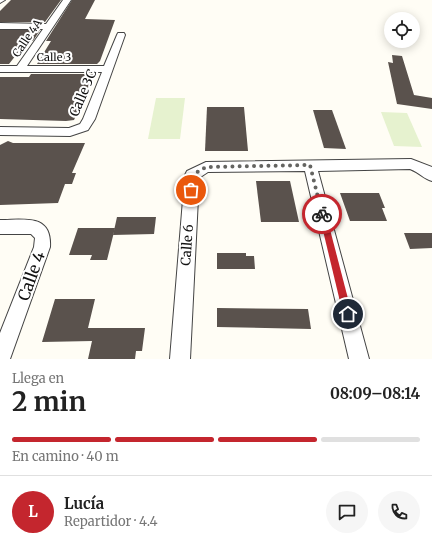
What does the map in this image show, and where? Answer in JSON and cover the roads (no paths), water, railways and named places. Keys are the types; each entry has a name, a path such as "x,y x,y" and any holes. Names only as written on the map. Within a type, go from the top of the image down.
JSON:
{"street":[{"name":"Calle 4A","path":"20,69 67,0"},
{"path":"0,26 49,27"},
{"name":"Calle 3C","path":"0,132 70,132 84,127 89,119 121,35"},
{"name":"Calle 3","path":"0,69 108,69"},
{"name":"Calle 6","path":"180,359 192,175 206,167 310,165 411,164 428,172"},
{"path":"310,165 359,359"},
{"name":"Calle 4","path":"0,228 34,227 42,235 42,247 0,359"}]}
